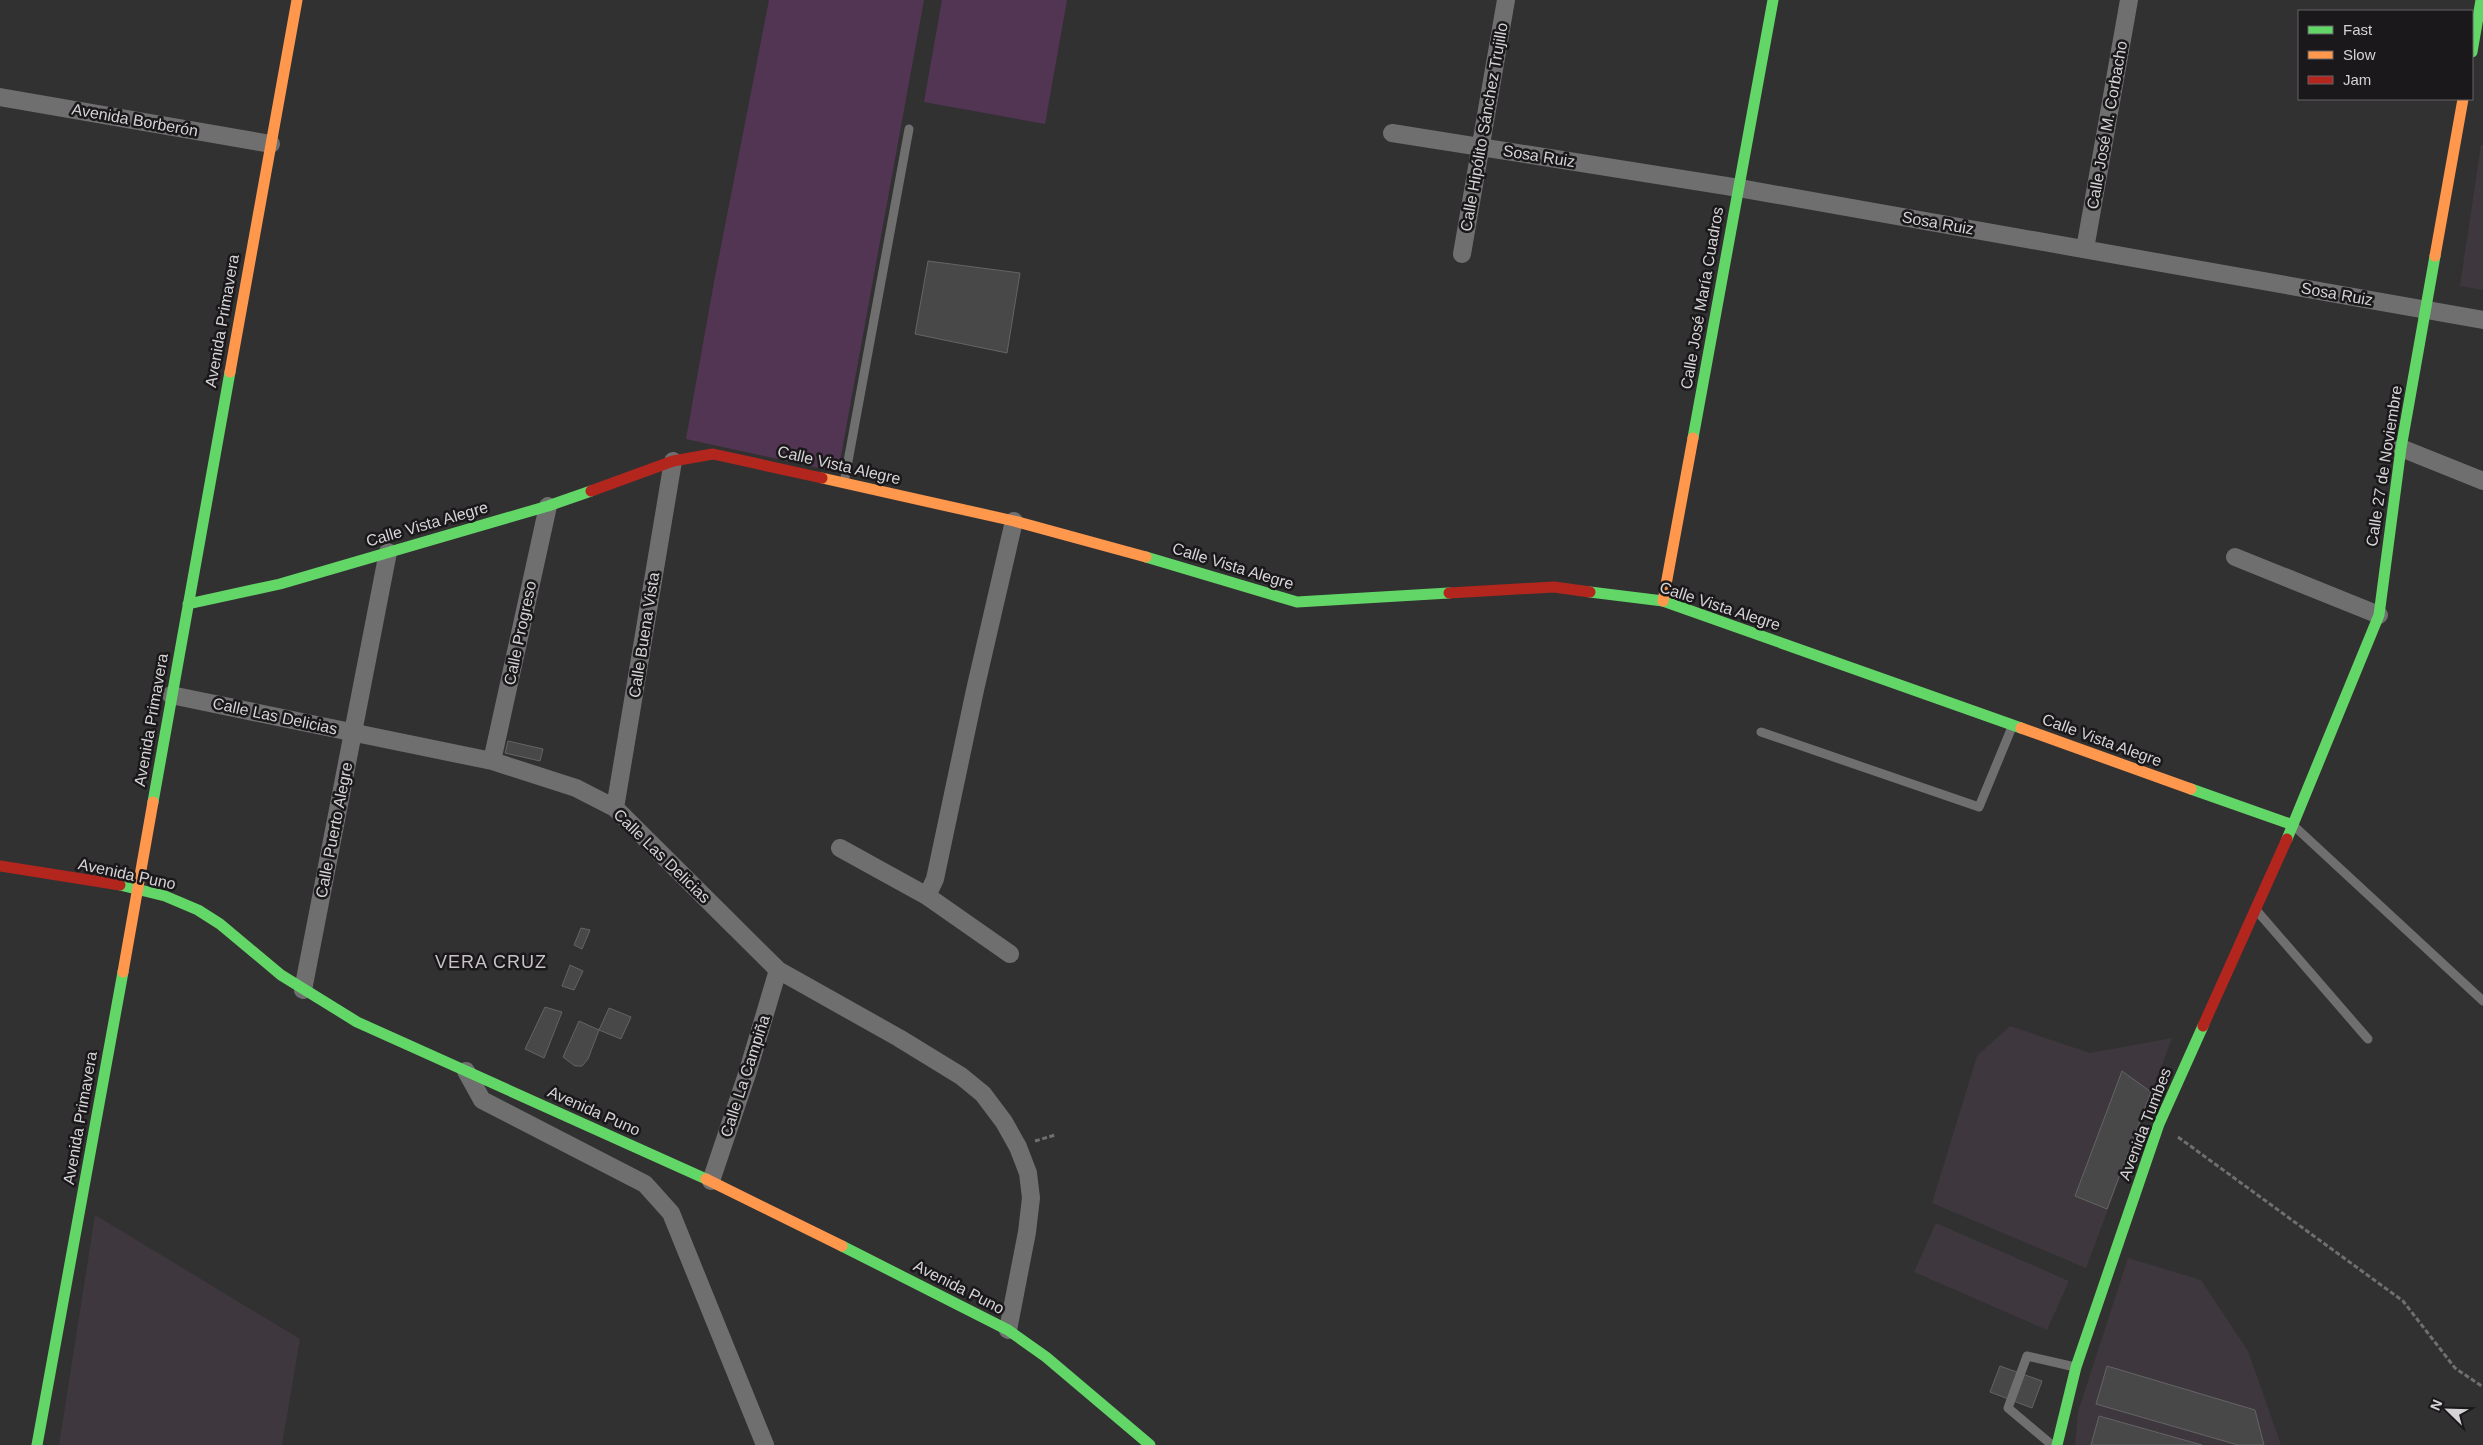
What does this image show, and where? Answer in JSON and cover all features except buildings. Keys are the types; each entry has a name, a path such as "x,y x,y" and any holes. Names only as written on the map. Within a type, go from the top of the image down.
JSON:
{"street":[{"name":"Avenida Primavera","path":"37,1445 139,890 172,694 297,0"},
{"name":"Calle Hipólito Sánchez Trujillo","path":"1462,254 1506,0"},
{"name":"Calle José María Cuadros","path":"1663,601 1773,0"},
{"name":"Calle José M. Corbacho","path":"2085,249 2129,0"},
{"path":"2473,46 2481,0"},
{"name":"Avenida Borberón","path":"0,97 271,144"},
{"name":"Calle 27 de Noviembre","path":"2293,825 2379,615 2401,448 2463,100"},
{"name":"Sosa Ruiz","path":"1392,132 1739,188 2483,320"},
{"path":"2401,448 2483,481"},
{"name":"Calle Vista Alegre","path":"188,604 280,584 548,506 673,461 713,454 1014,521 1118,548 1297,602 1554,586 1663,601 2293,825"},
{"name":"Calle Buena Vista","path":"615,808 673,461"},
{"name":"Calle Progreso","path":"492,761 548,506"},
{"path":"927,896 935,878 975,690 1014,521"},
{"name":"Calle Puerto Alegre","path":"303,990 388,552"},
{"path":"2235,557 2379,615"},
{"name":"Calle Las Delicias","path":"172,694 492,761 576,788 615,808 778,970 961,1076 983,1094 1004,1122 1018,1147 1028,1173 1031,1198 1027,1232 1008,1330"},
{"name":"Avenida Tumbes","path":"2056,1445 2076,1367 2159,1124 2293,825"},
{"path":"840,848 927,896 1010,954"},
{"name":"Avenida Puno","path":"0,866 139,890 186,904 208,916 272,968 303,990 357,1022 711,1181 1008,1330 1046,1357 1150,1445"},
{"name":"Calle La Campiña","path":"711,1181 747,1074 778,970"},
{"path":"466,1071 482,1100 645,1184 671,1212 765,1445"}],"lane":[{"path":"844,483 909,129"},
{"path":"1761,732 1979,807 2012,726"},
{"path":"2293,825 2483,1001"},
{"path":"2255,908 2368,1040"},
{"path":"2052,1445 2008,1408 2027,1356 2076,1367"}],"path":[{"path":"2159,1124 2403,1301 2455,1368 2483,1386"}],"shaded area":[{"path":"769,0 924,0 838,472 686,439 714,282"},
{"path":"942,0 1067,0 1045,124 924,102"},
{"path":"2481,145 2483,145 2483,290 2460,286"},
{"path":"2010,1026 2090,1053 2172,1038 2086,1268 1932,1203 1977,1056"},
{"path":"95,1215 300,1339 282,1445 59,1445"},
{"path":"1936,1223 2069,1281 2047,1330 1914,1272"},
{"path":"2128,1258 2201,1280 2248,1351 2281,1445 2075,1445 2078,1412"}],"traffic: fast":[{"path":"1693,438 1773,0"},
{"path":"2473,46 2481,0"},
{"path":"2287,839 2379,615 2401,448 2435,256"},
{"path":"153,802 230,372"},
{"path":"188,604 280,584 548,506 591,491"},
{"path":"1146,557 1297,602 1449,593"},
{"path":"1590,592 1663,601 2021,728"},
{"path":"2191,789 2293,825"},
{"path":"120,885 165,896 198,910 220,924 281,975 357,1022 706,1179"},
{"path":"37,1445 123,972"},
{"path":"2057,1445 2076,1367 2159,1124 2203,1026"},
{"path":"842,1246 1008,1330 1046,1357 1150,1445"}],"traffic: slow":[{"path":"230,372 297,0"},
{"path":"2435,256 2463,100"},
{"path":"1663,601 1693,438"},
{"path":"822,478 1014,521 1146,557"},
{"path":"2021,728 2191,789"},
{"path":"123,972 153,802"},
{"path":"706,1179 842,1246"}],"traffic: jam":[{"path":"591,491 673,461 713,454 822,478"},
{"path":"1449,593 1554,587 1590,592"},
{"path":"2203,1026 2287,839"},
{"path":"0,866 120,885"}],"district":[{"name":"VERA CRUZ","path":"491,962"}]}
